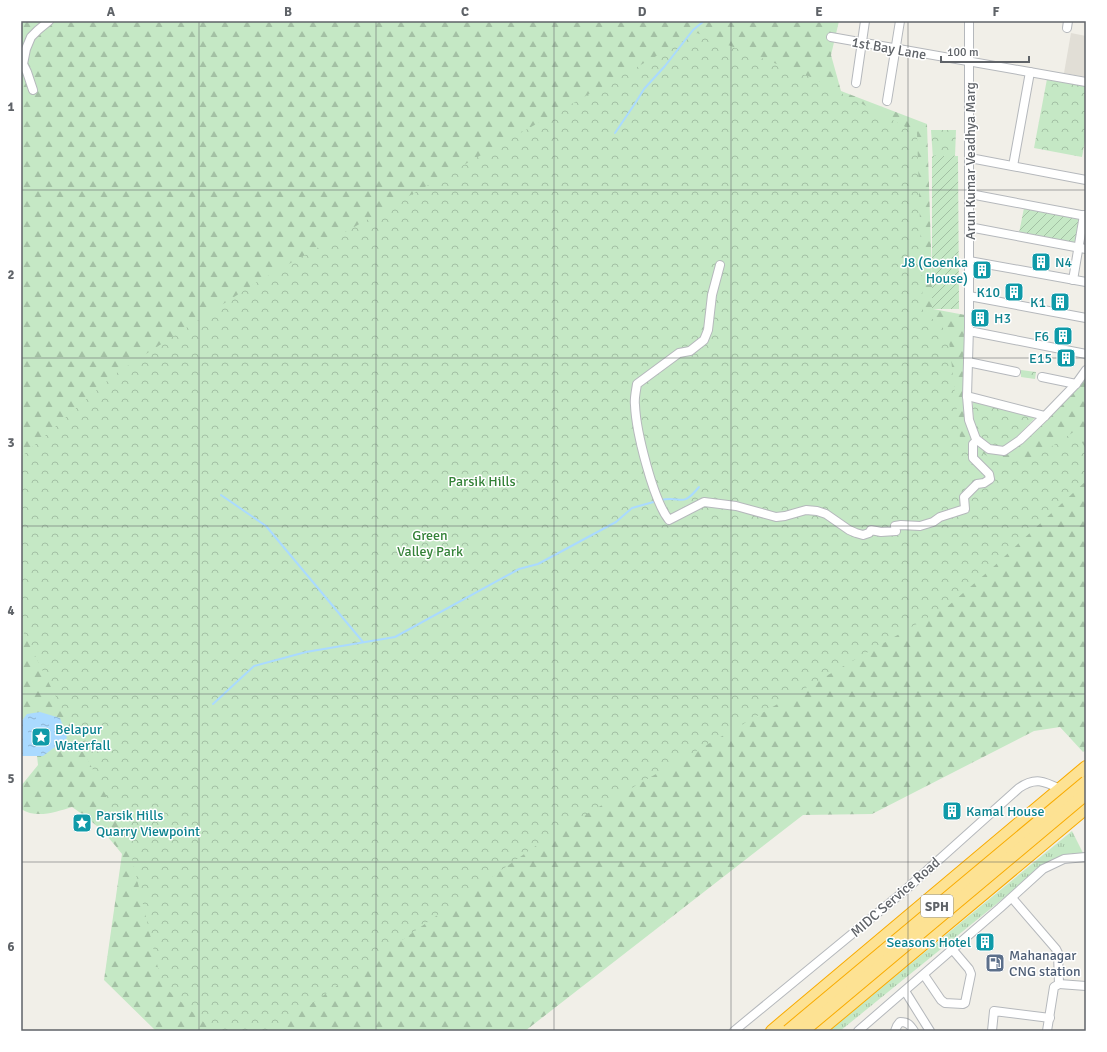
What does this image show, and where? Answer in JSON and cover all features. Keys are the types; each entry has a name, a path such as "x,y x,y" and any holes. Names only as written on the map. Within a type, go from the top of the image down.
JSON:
{"highway":[{"path":"772,1031 1086,768"},
{"path":"1070,781 1086,793"},
{"name":"SPH","path":"788,1031 1086,782"},
{"path":"820,1031 1069,822 1086,810 1060,789"},
{"name":"SPH","path":"803,1031 1086,793"}],"street":[{"path":"33,90 23,64 26,49 31,37 50,21"},
{"path":"856,83 865,21"},
{"path":"887,101 900,21"},
{"name":"Arun Kumar Veadhya Marg","path":"969,21 970,194 967,396 969,420 977,440"},
{"name":"1st Bay Lane","path":"831,37 1086,82"},
{"path":"1013,166 1030,72"},
{"path":"970,158 1086,180"},
{"path":"970,194 1085,215 1082,248 1073,280"},
{"path":"969,227 1082,248"},
{"path":"969,262 1086,282"},
{"path":"720,265 712,295 708,330 704,340 690,351 679,353 637,384 635,404 642,449 659,501 664,514 669,520 704,502 736,506 776,517 806,510 817,511 826,514 849,530 863,534 869,533 871,530 881,532 896,531 895,526 920,526 933,522 940,517 965,509 964,497 977,484 984,483 990,479 989,474 973,458 973,444 977,440 989,449 1004,451 1020,440 1045,416 1076,384 1086,370"},
{"path":"969,296 1086,318"},
{"path":"969,331 1086,354"},
{"path":"968,362 1016,372"},
{"path":"1042,377 1076,384"},
{"path":"967,396 1045,416"},
{"name":"MIDC Service Road","path":"734,1031 903,892 1019,788 1029,782 1035,781 1049,783 1060,789"},
{"path":"1049,783 1070,781"},
{"path":"858,1031 1012,898 1043,869 1049,865 1071,858 1086,857"},
{"path":"1012,898 1056,949 1058,953 1060,984"},
{"path":"924,974 941,1000 945,1003 965,1003 970,974 969,970 952,949"},
{"path":"1047,1031 1054,987 1060,984 1086,986"},
{"path":"905,991 930,1031"},
{"path":"992,1031 994,1011 1050,1018"},
{"path":"895,1031 900,1022 904,1022 910,1024 914,1031"}],"shaded area":[{"path":"1071,33 1086,36 1086,77 1064,73"}],"green space":[{"name":"Green Valley Park","path":"21,21 839,21 831,55 841,91 927,124 933,309 965,315 965,421 1005,444 1049,416 1086,375 1086,750 1083,752 1060,727 1034,731 872,814 803,815 525,1031 156,1031 104,980 122,854 99,828 72,807 46,814 33,814 21,809 21,786 38,765 33,719 21,719"},
{"name":"Green Valley Park","path":"697,33 813,78 917,133 923,311 948,332 960,438 993,460 1028,462 1075,431 1086,449 1086,481 991,569 948,606 557,831 273,1031 214,1031 162,985 127,837 21,628 21,457 115,374 257,282"},
{"path":"1047,79 1086,86 1086,135 1082,157 1034,148"},
{"path":"931,130 956,130 955,157 933,159"},
{"path":"932,156 958,156 959,309 932,309"},
{"path":"1024,208 1080,219 1075,244 1019,233"},
{"path":"1021,370 1036,372 1035,379 1021,377"},
{"path":"973,402 1035,418 1019,435 1003,447 996,447 984,442 977,433 973,414"},
{"path":"1072,831 1083,853 1070,855 1021,884 840,1031 829,1031"}],"water":[{"path":"40,712 60,718 67,738 43,756 21,756 21,722 27,714"}],"waterway":[{"path":"615,133 644,89 665,66 693,30 704,21"},
{"path":"661,500 681,500 688,498 699,487"},
{"path":"221,495 266,526 363,642"},
{"path":"213,704 254,666 306,652 395,637 519,569 538,564 616,522 632,508 657,501"}],"place":[{"name":"N4","path":"1041,262"},
{"name":"J8 (Goenka House)","path":"982,270"},
{"name":"K10","path":"1014,292"},
{"name":"K1","path":"1060,302"},
{"name":"H3","path":"980,318"},
{"name":"F6","path":"1063,336"},
{"name":"E15","path":"1066,358"},
{"name":"Belapur Waterfall","path":"41,737"},
{"name":"Kamal House","path":"952,811"},
{"name":"Parsik Hills Quarry Viewpoint","path":"82,823"},
{"name":"Seasons Hotel","path":"985,942"},
{"name":"Mahanagar CNG station","path":"995,963"}],"park label":[{"name":"Parsik Hills","path":"482,481"}]}
